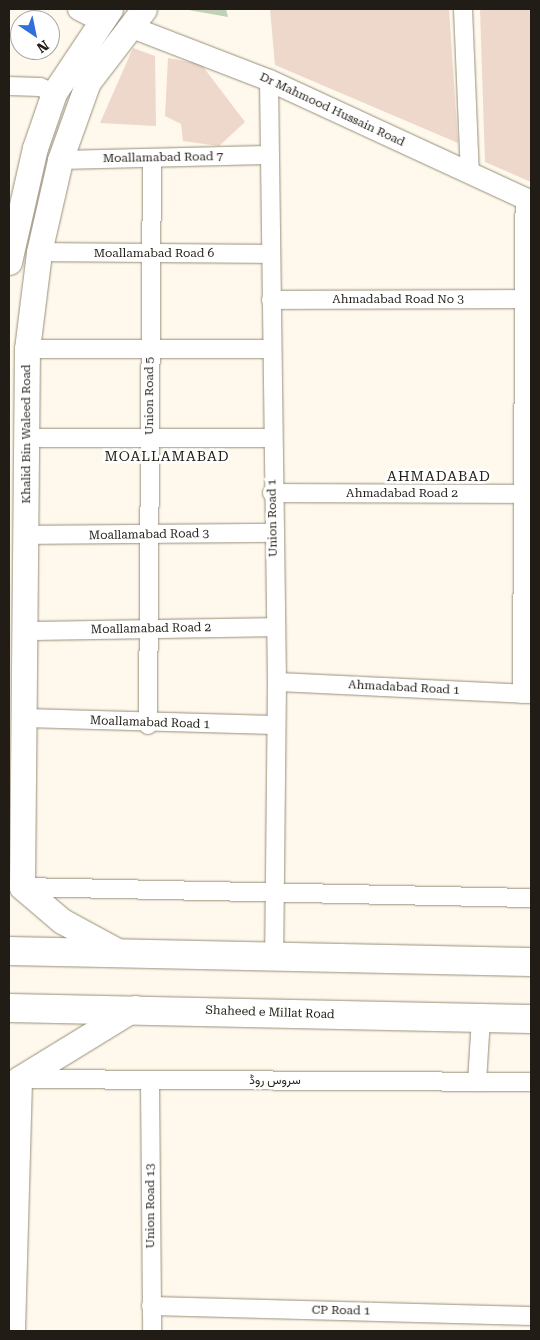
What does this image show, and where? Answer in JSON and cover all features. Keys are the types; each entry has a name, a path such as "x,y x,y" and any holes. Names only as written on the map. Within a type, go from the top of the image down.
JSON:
{"main road":[{"path":"9,262 14,208 54,93 105,14"},
{"name":"Khalid Bin Waleed Road","path":"15,887 16,786 25,718 27,349 38,252 60,160 88,82 136,18"},
{"path":"15,887 62,921 119,952"},
{"path":"9,951 531,962"},
{"name":"Shaheed e Millat Road","path":"9,1008 135,1008 531,1019"},
{"path":"12,1331 14,1078 135,1008"}],"street":[{"path":"78,9 105,14"},
{"path":"463,9 470,174"},
{"name":"Dr Mahmood Hussain Road","path":"136,18 470,174 528,199"},
{"name":"Union Road 1","path":"269,80 267,155 277,682 274,725 276,894 274,956"},
{"path":"9,86 40,87 54,93"},
{"name":"Moallamabad Road 7","path":"60,160 267,155"},
{"name":"Union Road 5","path":"148,724 152,535 150,350 152,158"},
{"path":"527,694 528,494 525,299 528,199"},
{"name":"Moallamabad Road 6","path":"38,252 152,256 270,254"},
{"name":"Ahmadabad Road No 3","path":"271,300 525,299"},
{"path":"27,349 270,349"},
{"path":"28,438 272,438"},
{"name":"Ahmadabad Road 2","path":"272,493 528,494"},
{"name":"Moallamabad Road 3","path":"26,535 273,533"},
{"name":"Moallamabad Road 2","path":"26,631 275,627"},
{"name":"Ahmadabad Road 1","path":"277,682 527,694"},
{"name":"Moallamabad Road 1","path":"25,718 148,724 274,725"},
{"path":"15,887 531,898"},
{"path":"477,1082 481,1018"},
{"name":"سروس روڈ","path":"14,1078 150,1081 531,1082"},
{"name":"Union Road 13","path":"150,1081 152,1331"},
{"name":"CP Road 1","path":"151,1306 531,1316"}],"green space":[{"path":"183,9 226,9 228,17"}],"building":[{"path":"270,9 449,9 458,143 275,65"},
{"path":"480,9 531,9 531,182 485,162"},
{"path":"133,48 155,56 156,126 100,123"},
{"path":"168,58 201,64 245,122 219,146 183,141 181,124 165,116"}],"district":[{"name":"MOALLAMABAD","path":"167,456"},
{"name":"AHMADABAD","path":"439,476"}]}
